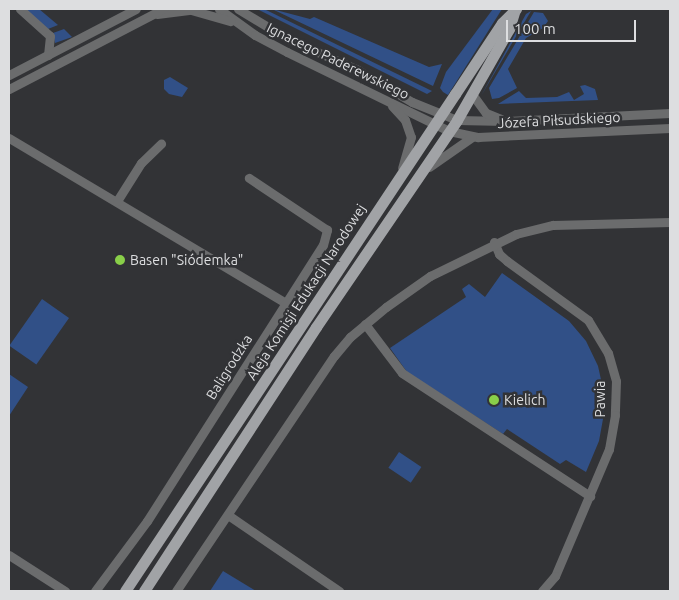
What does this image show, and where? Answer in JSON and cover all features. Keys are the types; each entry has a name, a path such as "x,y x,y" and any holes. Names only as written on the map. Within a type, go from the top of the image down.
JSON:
{"main road":[{"name":"Aleja Komisji Edukacji Narodowej","path":"126,591 502,23 515,10"},
{"name":"Aleja Komisji Edukacji Narodowej","path":"144,591 316,327 457,120 509,29 515,10"}],"street":[{"path":"20,9 50,36 48,55"},
{"path":"9,75 136,9"},
{"path":"9,89 163,9"},
{"name":"Ignacego Paderewskiego","path":"219,9 236,23 287,52 386,101 438,119 457,120"},
{"name":"Ignacego Paderewskiego","path":"238,9 272,30 358,70 438,119 449,131"},
{"path":"154,14 191,10 236,23"},
{"path":"472,94 486,113 506,121"},
{"path":"386,101 405,120 410,133 410,147 399,177"},
{"name":"Józefa Piłsudskiego","path":"457,120 506,121 670,113"},
{"name":"Józefa Piłsudskiego","path":"449,131 472,137 670,128"},
{"path":"417,179 439,158 472,137"},
{"path":"9,138 286,303"},
{"path":"117,201 141,162 161,144"},
{"name":"Baligrodzka","path":"95,591 147,521 323,245 327,230 249,178"},
{"path":"176,591 334,356 365,324 430,276 494,242 553,225 670,222"},
{"name":"Pawia","path":"494,242 499,254 507,261 588,320 608,353 616,381 615,415 609,449 555,576 542,591"},
{"path":"365,324 402,373 590,496"},
{"path":"228,515 339,591"},
{"path":"9,555 65,591"}],"shaded area":[{"path":"23,9 39,9 58,25 48,29"},
{"path":"257,9 264,9 432,91 427,94"},
{"path":"272,9 310,19 314,17 429,67 442,64 433,86"},
{"path":"493,9 502,9 448,95 440,88 446,72"},
{"path":"531,11 481,96 526,14"},
{"path":"534,12 543,13 548,21 543,28 526,38 508,69 517,88 499,98 492,99 489,88"},
{"path":"64,29 72,37 55,43 53,33"},
{"path":"170,77 188,88 182,97 169,94 164,89 164,80"},
{"path":"585,85 595,89 598,100 498,104 519,91 526,98 557,97 569,92 574,100 584,94 580,86"},
{"path":"502,273 569,321 586,341 598,366 604,393 603,419 599,441 586,472 566,460 560,464 507,429 503,434 407,372 390,348 466,297 462,289 469,284 485,297"},
{"path":"42,299 69,318 36,365 9,346"},
{"path":"9,374 28,387 9,416"},
{"path":"399,452 421,467 411,483 388,468"},
{"path":"223,571 256,591 210,591"}],"place":[{"name":"Basen \"Siódemka\"","path":"120,260"},
{"name":"Kielich","path":"494,400"}]}
